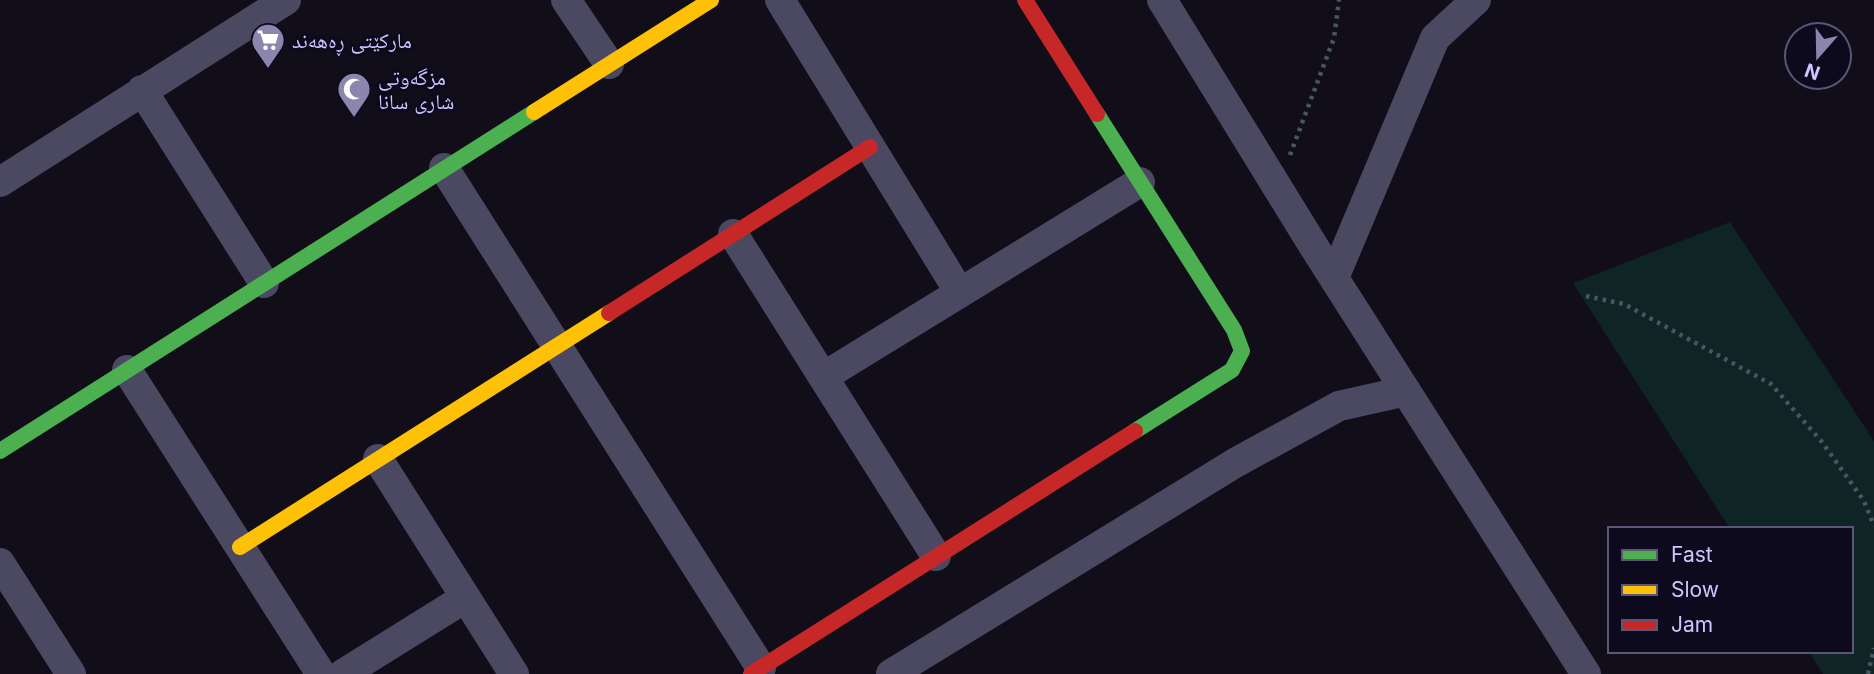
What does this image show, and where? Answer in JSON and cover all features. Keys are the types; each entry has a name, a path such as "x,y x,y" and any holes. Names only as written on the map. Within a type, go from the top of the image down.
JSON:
{"street":[{"path":"0,182 286,0"},
{"path":"566,0 609,64"},
{"path":"0,451 711,0"},
{"path":"780,0 960,293"},
{"path":"444,168 557,346 756,671 1231,370 1242,351 1234,330 1025,0"},
{"path":"1162,0 1334,278 1586,674"},
{"path":"1334,278 1435,38 1476,0"},
{"path":"142,90 264,283"},
{"path":"240,547 870,147"},
{"path":"823,377 1140,183"},
{"path":"733,234 936,556"},
{"path":"127,370 321,674"},
{"path":"891,674 1235,463 1339,406 1406,391"},
{"path":"378,459 514,674"},
{"path":"0,563 71,674"},
{"path":"343,674 465,598"}],"path":[{"path":"1279,189 1334,38 1339,0"},
{"path":"1586,296 1624,304 1770,384 1822,442 1864,501 1874,526"},
{"path":"1868,674 1874,648"}],"green space":[{"path":"1730,222 1874,441 1874,674 1823,674 1810,653 1853,653 1853,527 1729,527 1573,283"}],"traffic: fast":[{"path":"0,451 534,112"},
{"path":"1097,114 1234,330 1242,351 1232,370 1135,431"}],"traffic: slow":[{"path":"534,112 711,0"},
{"path":"240,547 609,313"}],"traffic: jam":[{"path":"1025,0 1097,114"},
{"path":"609,313 870,147"},
{"path":"751,674 1135,431"}],"place":[{"name":"مارکێتی ڕەهەند","path":"268,70"},
{"name":"مزگەوتی شاری سانا","path":"354,119"}]}
